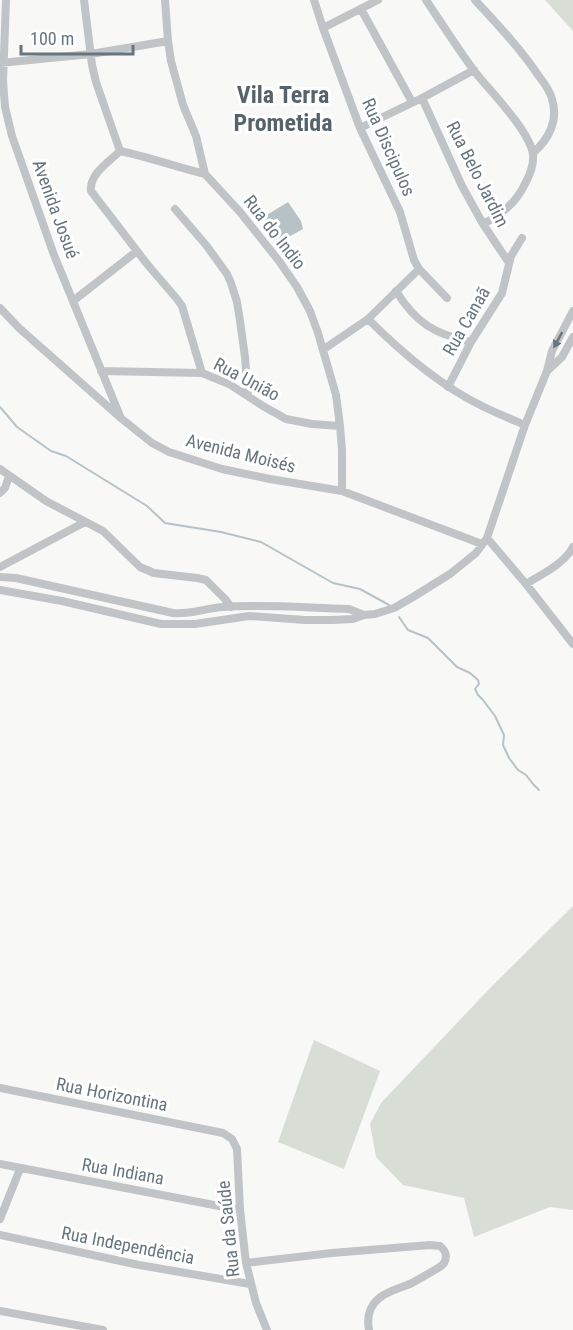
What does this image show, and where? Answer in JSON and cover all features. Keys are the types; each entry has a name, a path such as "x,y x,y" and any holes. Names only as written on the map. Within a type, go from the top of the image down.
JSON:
{"street":[{"name":"Avenida Josué","path":"6,0 1,63 5,107 12,136 54,255 122,419"},
{"path":"84,0 96,82 120,152"},
{"name":"Rua do Indio","path":"165,0 171,61 179,93 196,136 205,174 256,231 297,287 310,311 324,349 336,395 340,426 342,491"},
{"name":"Rua Discipulos","path":"314,0 360,128 395,198 418,269 447,298"},
{"path":"323,28 378,0"},
{"path":"426,0 474,70 517,123 530,144 532,164 522,192 504,211 483,224"},
{"path":"475,0 532,67 548,88 553,100 553,123 550,131 546,140 532,153"},
{"path":"361,9 412,102"},
{"path":"1,63 91,54 168,41"},
{"path":"360,128 474,70"},
{"name":"Rua Belo Jardim","path":"422,98 448,159 483,224 509,263"},
{"path":"120,152 139,155 205,174"},
{"path":"120,152 95,175 90,185 91,191 182,306 202,373"},
{"path":"175,209 206,245 231,283 237,302 248,396"},
{"name":"Rua Canaã","path":"448,387 471,342 502,293 511,256 522,238"},
{"path":"73,301 137,251"},
{"path":"324,349 368,319 418,269"},
{"path":"396,291 413,315 423,323 444,335 471,342"},
{"name":"Avenida Moisés","path":"0,308 19,328 122,419 152,443 169,452 222,469 342,491 484,541"},
{"path":"0,590 174,625 249,616 305,620 353,619 384,611 413,597 476,554 484,541 525,425 547,371 552,351 573,311"},
{"path":"368,319 399,350 448,387 482,406 525,425"},
{"path":"547,371 562,357 573,337"},
{"name":"Rua União","path":"101,371 202,373 229,384 286,419 340,426"},
{"path":"0,469 46,501 106,534 144,569 159,574 206,580 231,607"},
{"path":"0,492 5,488 9,476"},
{"path":"0,567 85,522"},
{"path":"484,541 526,584 573,644"},
{"path":"526,584 562,560 573,547"},
{"path":"0,577 16,578 173,614 244,606 349,609 364,615"},
{"name":"Rua Horizontina","path":"0,1088 219,1132"},
{"name":"Rua da Saúde","path":"219,1132 232,1139 237,1149 240,1210 246,1263 250,1284 267,1330"},
{"name":"Rua Indiana","path":"0,1164 240,1210"},
{"path":"0,1219 20,1169"},
{"name":"Rua Independência","path":"0,1235 140,1265 250,1284"},
{"path":"246,1263 333,1253 440,1246 446,1258 441,1266 377,1300 371,1307 368,1317 369,1330"},
{"path":"0,1311 103,1330"}],"shaded area":[{"path":"545,0 573,0 573,31"},
{"path":"288,202 301,221 303,229 277,241 262,218"},
{"path":"573,906 573,1210 550,1207 474,1237 464,1198 403,1185 376,1157 370,1124 381,1103 494,984"},
{"path":"314,1040 380,1071 344,1169 278,1142"}],"waterway":[{"path":"0,407 17,427 51,451 66,456 147,506 165,523 221,532 261,542 333,583 360,589 389,605"},
{"path":"399,617 408,630 428,638 457,667 478,680 479,684 475,689 495,716 504,735 503,745 509,758 539,790"}],"district":[{"name":"Vila Terra Prometida","path":"283,109"}]}
